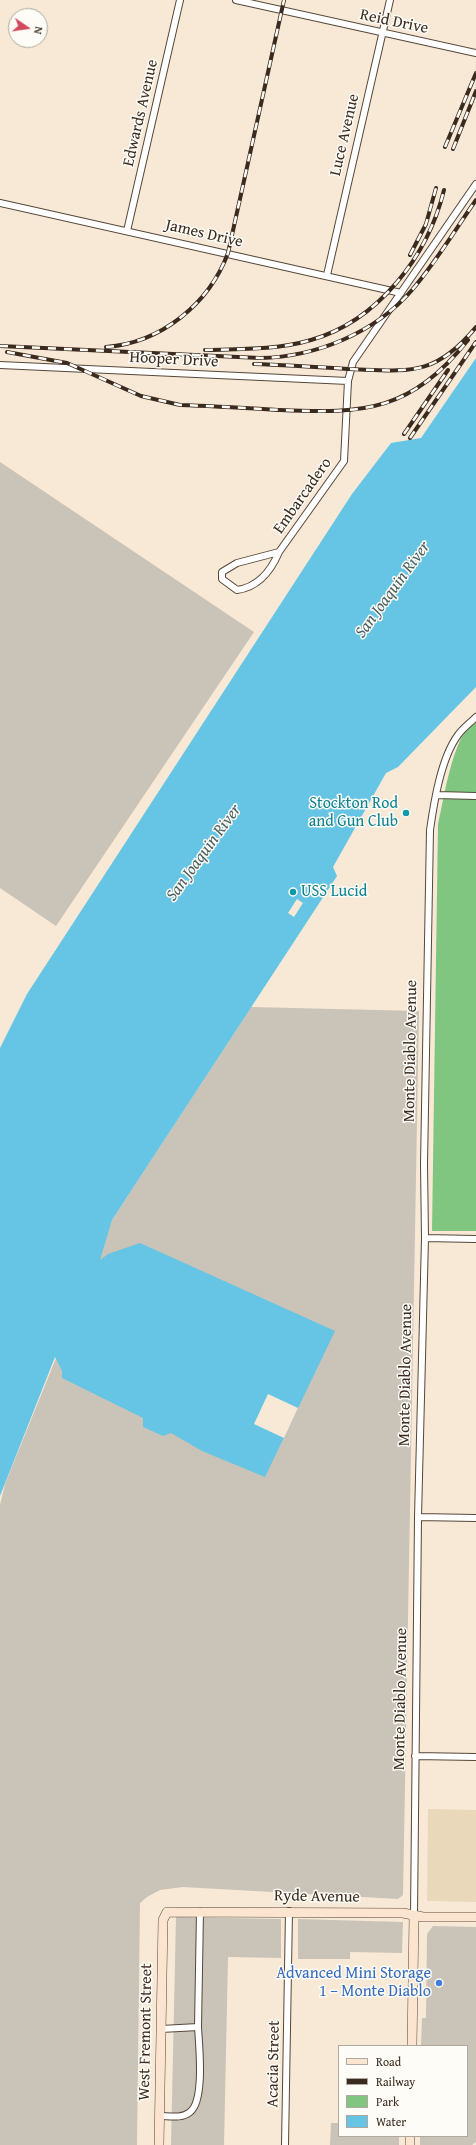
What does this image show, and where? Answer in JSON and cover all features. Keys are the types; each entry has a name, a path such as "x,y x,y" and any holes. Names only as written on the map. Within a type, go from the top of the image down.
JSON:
{"street":[{"name":"Edwards Avenue","path":"127,231 180,0"},
{"name":"Reid Drive","path":"236,0 476,54"},
{"name":"Luce Avenue","path":"327,275 390,0"},
{"path":"401,293 476,184"},
{"name":"James Drive","path":"0,203 327,275 401,293"},
{"name":"Embarcadero","path":"279,552 229,566 222,572 222,579 238,590 257,583 265,577 279,552 344,461 348,381 353,362 401,293"},
{"name":"Hooper Drive","path":"0,365 348,381"},
{"name":"Monte Diablo Avenue","path":"412,2045 418,1517 430,830 437,795 452,745 463,730 476,717"},
{"path":"437,795 476,796"},
{"path":"424,1238 476,1239"},
{"path":"418,1517 476,1518"},
{"path":"415,1756 476,1757"},
{"name":"Ryde Avenue","path":"163,1920 165,1914 169,1910 403,1913 414,1915 476,1917"},
{"path":"160,2116 182,2116 190,2113 196,2106 199,2089 198,2027 200,1911"},
{"name":"Acacia Street","path":"285,2145 289,1911"},
{"name":"West Fremont Street","path":"159,2145 163,1920"},
{"path":"161,2028 198,2027"}],"shaded area":[{"path":"0,462 254,632 56,926 0,888"},
{"path":"251,1007 419,1011 403,1895 398,1899 183,1887 160,1890 147,1897 140,1903 137,2145 0,2145 0,1505 5,1484 112,1220"},
{"path":"428,1809 476,1810 476,1902 427,1901"},
{"path":"176,1917 281,1919 281,1958 228,1957 224,2145 171,2145"},
{"path":"298,1919 403,1922 402,1953 350,1952 350,1959 298,1959"},
{"path":"433,1926 476,1927 476,2142 472,2145 420,2145 420,2137 468,2137 468,2045 421,2045 422,2018 426,2018 427,1934"},
{"path":"331,2123 338,2123 338,2137 399,2137 399,2145 330,2145"}],"green space":[{"path":"476,718 476,1231 432,1231 438,824 455,752 468,727"}],"water":[{"name":"San Joaquin River","path":"476,358 476,687 398,767 386,773 333,867 337,876 112,1220 100,1260 108,1254 140,1243 335,1331 265,1477 202,1451 171,1433 163,1436 143,1427 143,1418 62,1378 62,1371 55,1357 0,1496 0,1048 27,994 352,494 391,443 421,438"}],"pier":[{"path":"297,899 303,903 294,917 288,913"},
{"path":"268,1394 298,1408 284,1438 254,1424"}],"railway":[{"path":"106,347 126,344 146,338 164,329 196,304 209,289 220,272 228,253 284,0"},
{"path":"445,147 476,73"},
{"path":"453,149 476,91"},
{"path":"410,255 426,224 436,188"},
{"path":"205,350 285,346 311,340 335,331 358,318 378,302 397,283 413,261 426,239 444,190"},
{"path":"0,346 260,358 281,357 323,347 343,340 362,330 381,319 397,305 412,290 429,268 476,200"},
{"path":"254,364 387,370 419,368 433,363 447,355 461,344 476,327"},
{"path":"7,352 67,363 141,396 180,405 280,410 338,411 385,403 406,394 427,381 447,364 468,340"},
{"path":"410,438 476,342"},
{"path":"404,434 448,370"}],"place":[{"name":"Stockton Rod and Gun Club","path":"406,813"},
{"name":"USS Lucid","path":"293,892"},
{"name":"Advanced Mini Storage 1 – Monte Diablo","path":"439,1983"}]}
